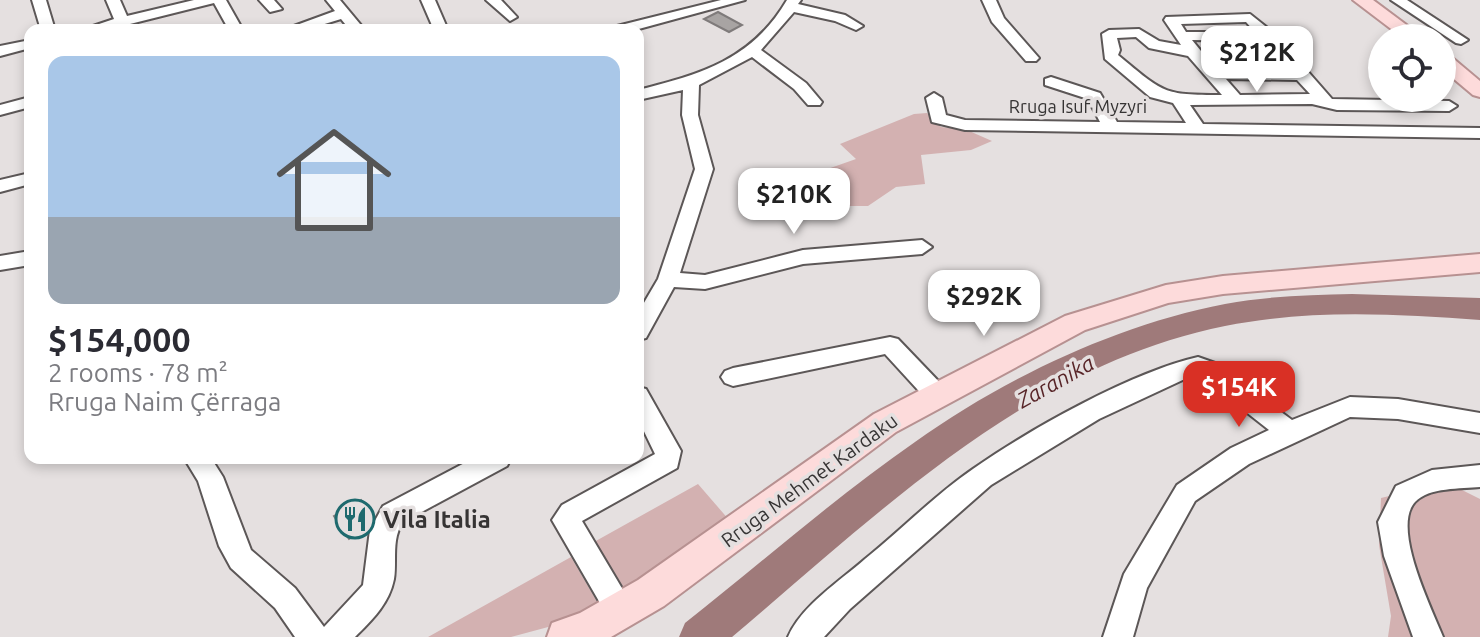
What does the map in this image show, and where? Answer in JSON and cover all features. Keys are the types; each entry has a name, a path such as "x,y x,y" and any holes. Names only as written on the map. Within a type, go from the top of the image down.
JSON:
{"main road":[{"path":"1362,0 1395,24"},
{"path":"1456,72 1480,91"},
{"name":"Rruga Mehmet Kardaku","path":"566,637 621,612 752,522 885,423 1075,323 1166,294 1291,278 1480,263"}],"street":[{"path":"39,0 46,24"},
{"path":"113,0 123,24"},
{"path":"131,24 211,0"},
{"path":"219,0 233,24"},
{"path":"333,0 353,24"},
{"path":"428,0 438,24"},
{"path":"493,0 510,17"},
{"path":"639,24 715,2 738,0"},
{"path":"989,0 997,19 1031,58"},
{"path":"1398,0 1461,40"},
{"path":"644,94 691,83 753,51 770,35 792,3 856,26"},
{"path":"309,24 344,13"},
{"path":"1234,98 1195,54 1171,20 1250,18 1325,101"},
{"path":"1286,56 1195,54 1154,45 1139,33 1109,34 1113,50 1110,56 1156,94 1179,100 1234,98 1368,105"},
{"path":"0,51 24,45"},
{"path":"753,51 800,86 814,102"},
{"path":"1212,74 1302,75"},
{"path":"1051,82 1094,96 1111,127"},
{"path":"644,321 668,279 704,169 690,115 691,83"},
{"name":"Rruga Isuf Myzyri","path":"934,98 938,118 947,122 1480,133"},
{"path":"1179,100 1197,127"},
{"path":"0,110 24,104"},
{"path":"0,186 24,180"},
{"path":"668,279 705,282 803,257 922,247"},
{"path":"0,263 24,259"},
{"path":"733,377 890,345 936,394"},
{"path":"803,637 840,599 982,477 1090,412 1181,370 1198,366 1207,369 1291,433"},
{"path":"621,612 566,520 572,513 668,460 668,451 644,407"},
{"path":"1118,637 1134,584 1186,493 1240,456 1321,417 1350,407 1398,409 1480,423"},
{"path":"201,464 210,477 233,546 241,559 285,598 313,637"},
{"path":"335,637 369,604 377,589 385,522 393,514 487,464"},
{"path":"1424,634 1398,556 1392,522 1405,494 1432,481 1480,476"}],"shaded area":[{"path":"927,113 941,127 967,130 992,141 971,150 921,155 925,184 896,187 868,206 846,206 839,187 802,187 802,178 856,159 840,144 914,114"},
{"path":"1446,482 1480,499 1480,637 1388,637 1391,616 1379,545 1381,498"},
{"path":"698,484 730,521 625,590 594,542"},
{"path":"571,557 599,605 563,623 511,637 428,637"}],"building":[{"path":"718,12 742,25 729,32 704,19"},
{"name":"Vila Italia","path":"361,500 373,518 368,527 349,539 334,516"}],"waterway":[{"name":"Zaranika","path":"700,637 927,452 1032,389 1109,352 1186,324 1256,310 1352,304 1480,309"}],"place":[{"name":"Vila Italia","path":"355,519"}]}
